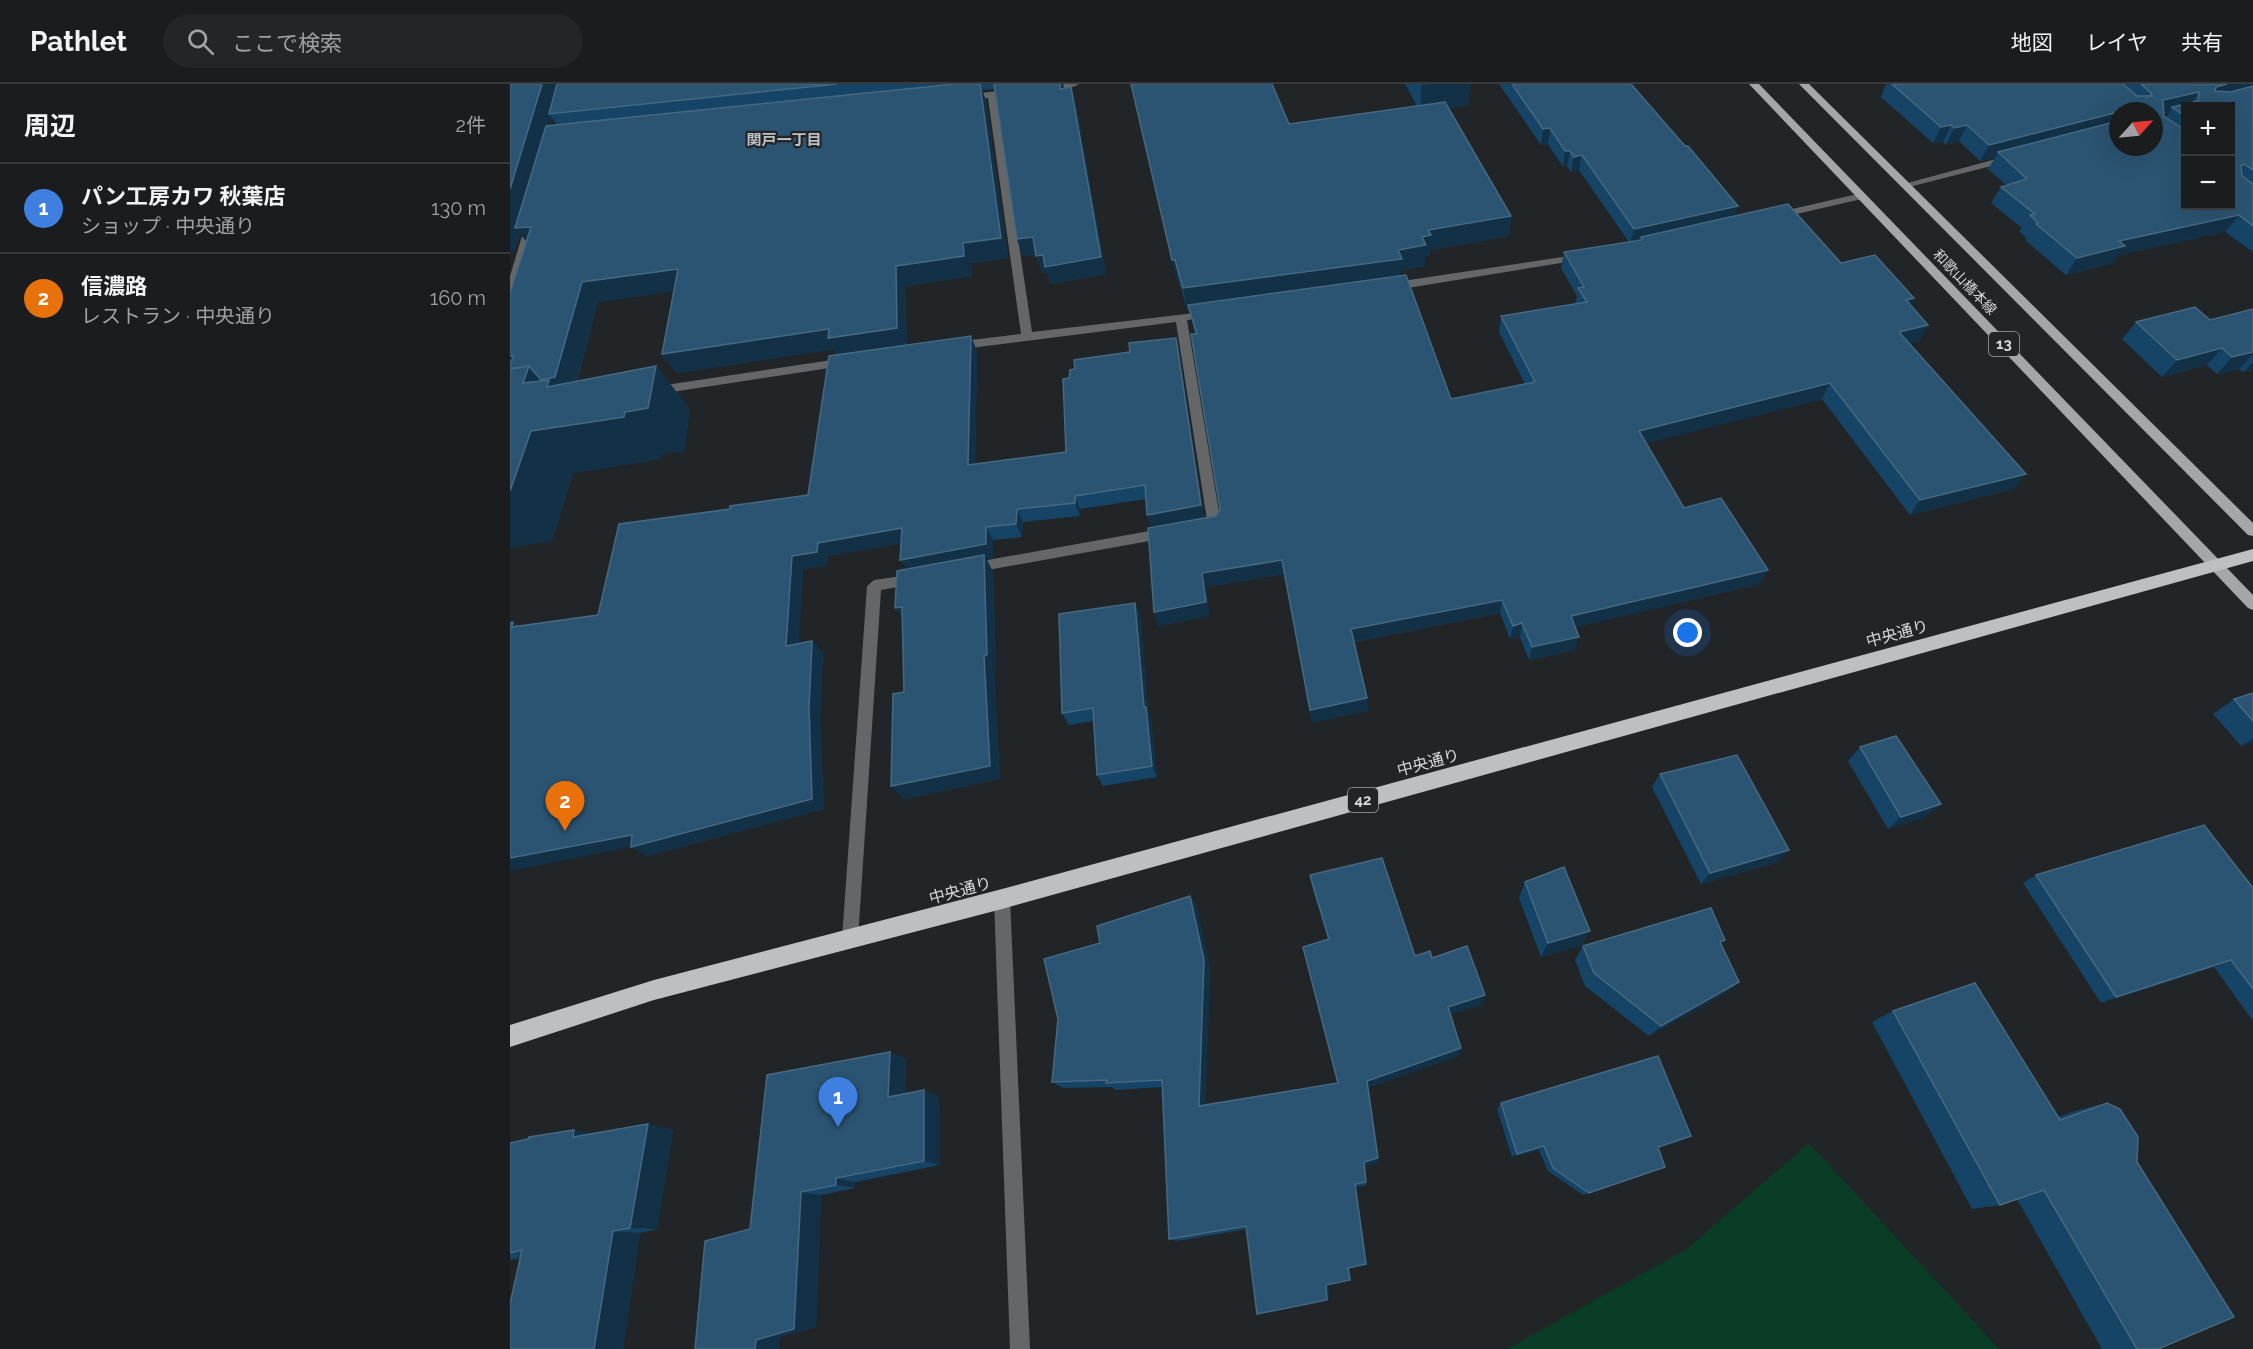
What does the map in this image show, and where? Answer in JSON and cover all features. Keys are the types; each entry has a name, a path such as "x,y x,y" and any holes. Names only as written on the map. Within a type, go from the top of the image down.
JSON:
{"highway":[{"name":"中央通り","path":"510,1036 654,990 1002,899 2253,555"}],"main road":[{"name":"和歌山橋本線","path":"1754,84 2253,604"},
{"name":"和歌山橋本線","path":"1804,84 2253,531"}],"street":[{"path":"1039,89 1074,84"},
{"path":"956,99 1027,91"},
{"path":"992,96 1027,336"},
{"path":"1905,185 2018,156"},
{"path":"1762,220 1862,196"},
{"path":"510,295 536,207"},
{"path":"1372,290 1592,255"},
{"path":"945,348 1215,313"},
{"path":"956,571 1214,524 1181,317"},
{"path":"639,393 862,360"},
{"path":"850,939 874,586 933,575"},
{"path":"1002,899 1020,1349"}],"green space":[{"path":"1809,1143 1999,1349 1507,1349 1687,1249"}],"building":[{"path":"510,84 542,84 510,189"},
{"path":"557,84 837,84 549,114"},
{"path":"955,84 980,84 1001,238 963,243 964,256 896,266 897,328 828,338 829,329 662,354 678,269 582,282 555,377 541,380 529,366 510,369 514,356 510,356 510,293 531,227 515,228 546,126"},
{"path":"994,84 1060,84 1060,89 1071,87 1101,257 1045,267 1043,255 1036,256 1033,237 1017,239"},
{"path":"1131,84 1272,84 1289,124 1445,102 1511,216 1428,230 1431,235 1422,237 1426,245 1398,250 1402,259 1183,288 1175,260 1172,260"},
{"path":"1512,84 1631,84 1685,146 1688,146 1738,206 1634,229 1582,155 1574,157 1570,151 1565,151 1550,128 1543,129"},
{"path":"1892,84 2123,84 2137,96 2152,96 2141,84 2227,84 2216,87 2215,91 2231,92 2253,86 2253,170 2244,164 2241,165 2242,176 2253,184 2253,226 2239,215 2119,241 2125,246 2077,258 2036,224 2038,223 2030,215 2035,214 2001,187 2027,179 1998,152 2109,123 2109,156 2163,156 2163,102 2109,102 2109,114 1989,145 1967,125 1954,128 1951,125 1941,127"},
{"path":"2181,105 2181,113 2172,107"},
{"path":"1788,204 1841,263 1875,255 1914,298 1906,300 1928,325 1899,332 2026,474 1920,500 1830,383 1639,431 1684,508 1721,498 1768,570 1571,616 1579,637 1532,647 1522,623 1513,626 1502,600 1351,629 1367,698 1310,710 1282,560 1202,573 1206,602 1154,612 1148,528 1216,516 1220,509 1191,334 1197,334 1188,305 1406,275 1451,399 1535,382 1501,316 1587,302 1578,288 1584,287 1564,252 1642,240 1641,237"},
{"path":"2195,307 2210,320 2253,309 2253,352 2232,357 2222,348 2177,360 2136,322"},
{"path":"971,336 968,465 1066,452 1063,379 1069,378 1070,370 1075,369 1074,360 1130,352 1129,343 1176,338 1201,505 1147,515 1145,485 1075,496 1075,503 1017,509 1016,524 986,527 986,544 900,560 902,528 818,543 817,552 792,556 786,646 812,641 809,708 812,799 631,847 632,835 510,858 510,623 513,622 512,627 598,615 619,524 730,509 730,506 808,495 829,356"},
{"path":"529,366 523,383 549,380 547,387 656,366 648,408 625,412 624,417 531,431 510,491 510,369"},
{"path":"984,555 987,655 984,656 990,766 891,786 893,694 904,692 902,607 895,608 897,571"},
{"path":"1135,603 1144,707 1146,707 1152,766 1097,775 1093,708 1062,713 1059,614"},
{"path":"2253,693 2253,721 2234,699"},
{"path":"1896,736 1941,804 1901,817 1860,747"},
{"path":"1737,755 1789,850 1710,873 1660,774"},
{"path":"2204,825 2253,888 2253,989 2231,960 2116,997 2036,875"},
{"path":"1382,858 1415,956 1430,951 1432,958 1467,946 1485,995 1448,1007 1461,1048 1367,1081 1378,1158 1364,1162 1366,1182 1355,1184 1366,1264 1348,1268 1350,1280 1326,1285 1327,1300 1257,1314 1246,1226 1169,1239 1162,1080 1106,1083 1107,1080 1052,1082 1058,1019 1044,959 1100,943 1097,926 1190,896 1204,960 1199,1106 1338,1083 1303,947 1329,939 1310,875"},
{"path":"1564,867 1590,931 1548,943 1525,882"},
{"path":"1711,908 1725,940 1720,942 1739,982 1661,1026 1594,973 1583,946"},
{"path":"1975,983 2060,1120 2107,1103 2120,1109 2138,1137 2137,1162 2234,1317 2158,1349 2137,1349 2044,1190 2000,1205 1893,1011"},
{"path":"890,1052 888,1097 924,1090 924,1161 836,1178 836,1185 801,1192 794,1329 756,1340 755,1349 695,1349 705,1241 750,1229 767,1075"},
{"path":"1658,1056 1691,1136 1658,1147 1665,1167 1589,1193 1553,1168 1544,1146 1517,1154 1501,1103"},
{"path":"648,1124 630,1228 613,1231 594,1349 510,1349 510,1304 522,1250 510,1253 510,1143 529,1137 574,1130 573,1137"}],"place":[{"name":"信濃路","path":"565,831"},
{"name":"パン工房カワ 秋葉店","path":"838,1127"}],"district":[{"name":"関戸一丁目","path":"784,140"}]}
